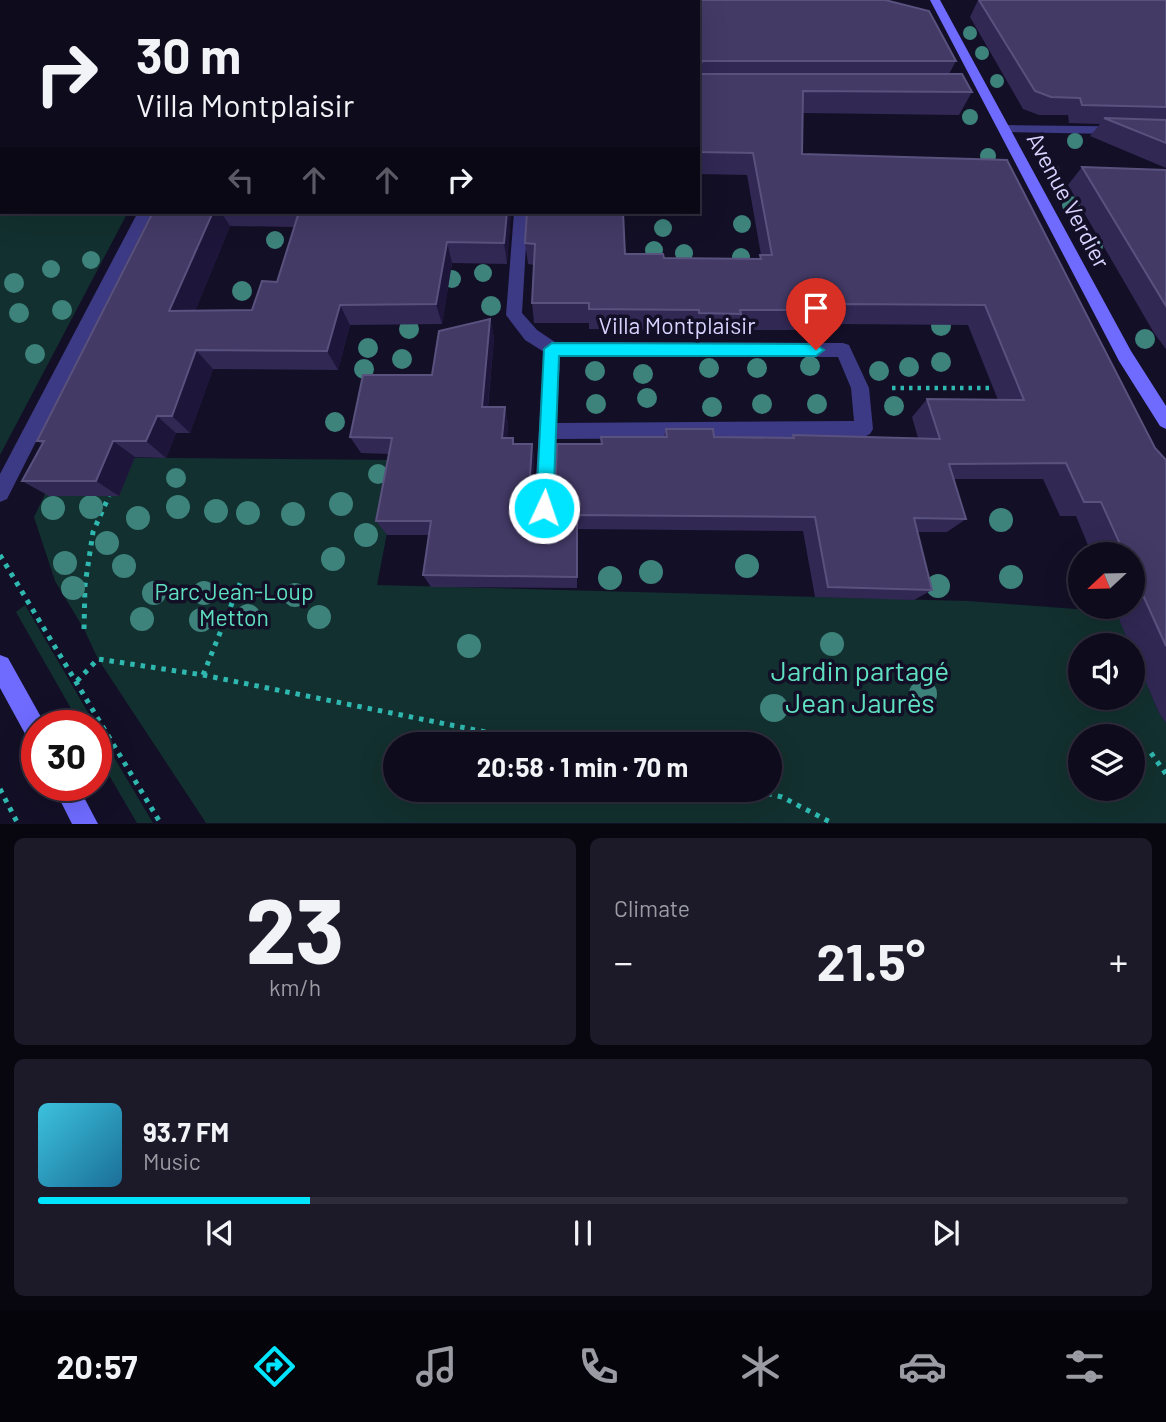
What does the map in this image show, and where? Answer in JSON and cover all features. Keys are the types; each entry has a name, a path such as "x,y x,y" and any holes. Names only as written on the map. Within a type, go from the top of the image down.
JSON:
{"main road":[{"name":"Avenue Verdier","path":"935,0 1125,356 1166,421"},
{"path":"0,666 24,710"},
{"path":"73,801 86,824"}],"street":[{"path":"964,90 985,90"},
{"path":"1006,129 1166,131"},
{"path":"0,493 144,214"},
{"path":"521,214 514,315 531,335 552,349 544,508"},
{"name":"Villa Montplaisir","path":"549,431 864,429 860,388 842,350 552,349"}],"path":[{"path":"860,388 993,388"},
{"path":"84,629 85,584 93,532 109,496"},
{"path":"0,555 161,824"},
{"path":"203,675 241,581"},
{"path":"77,681 99,659 203,675 486,732"},
{"path":"1151,753 1166,774"},
{"path":"0,789 18,824"},
{"path":"782,797 834,824"}],"green space":[{"path":"0,214 127,214 0,455"},
{"name":"Parc Jean-Loup Metton","path":"63,457 401,460 377,585 968,601 1068,608 1068,620 1120,620 1125,633 1068,633 1068,710 1145,710 1145,680 1166,723 1166,823 206,823 98,659 84,629 55,581 34,517"},
{"path":"25,605 87,710 72,710 16,612"},
{"path":"112,754 153,823 137,823 112,780"}],"building":[{"path":"700,0 885,0 929,11 956,61 702,61 700,68"},
{"path":"979,0 1166,0 1166,107 1082,105 1080,98 1051,97 1035,91"},
{"path":"700,73 962,74 972,92 803,91 802,154 1007,160 1155,448 1166,460 1166,646 1145,600 1145,542 1119,542 1101,502 1084,502 1066,463 949,464 966,519 914,518 932,590 828,587 815,517 577,515 577,577 423,575 431,521 376,521 392,438 350,437 363,375 432,375 439,331 490,319 482,407 505,407 502,438 513,438 513,444 532,444 529,493 532,501 541,505 550,502 555,495 557,444 602,444 601,437 667,437 666,429 713,429 714,437 794,438 793,435 940,439 927,399 1024,400 985,305 843,304 844,310 740,310 741,314 699,313 699,310 589,309 589,303 532,303 535,244 525,243 527,214 623,214 625,254 663,254 664,258 761,259 760,255 772,255 753,153 700,152"},
{"path":"1104,118 1166,120 1166,143"},
{"path":"1082,167 1166,170 1166,306"},
{"path":"152,214 212,214 169,311 252,310 262,281 277,282 298,214 507,214 504,243 447,242 436,304 340,305 327,351 196,350 172,416 157,416 146,441 113,441 96,481 22,481 44,441 37,441"}],"route":[{"path":"544,508 552,349 816,350"}],"park label":[{"name":"Jardin partagé Jean Jaurès","path":"860,686"}]}
